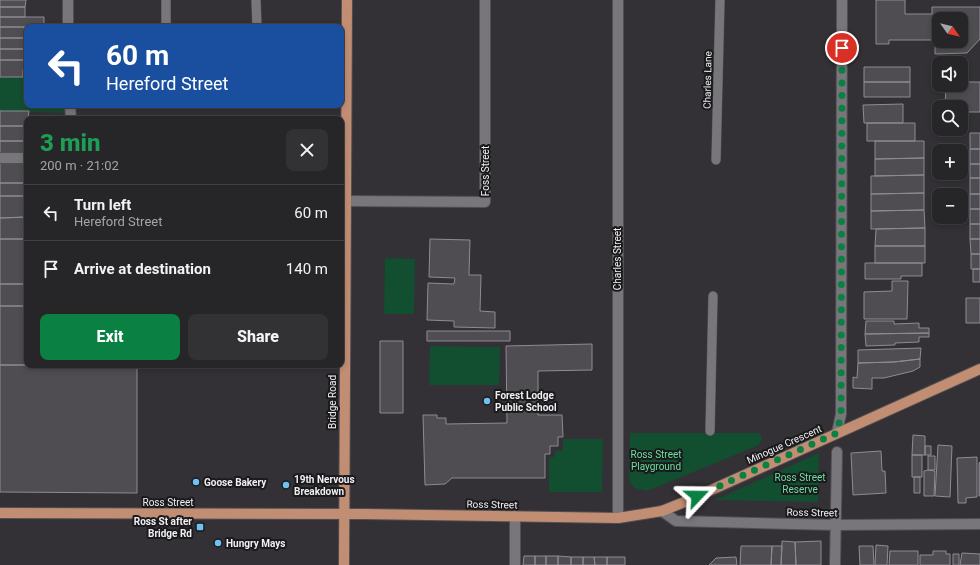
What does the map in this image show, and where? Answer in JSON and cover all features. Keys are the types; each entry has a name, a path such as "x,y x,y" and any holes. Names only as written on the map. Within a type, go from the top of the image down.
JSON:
{"main road":[{"name":"Bridge Road","path":"344,565 347,0"},
{"name":"Minogue Crescent","path":"662,511 980,370"},
{"name":"Ross Street","path":"0,513 344,514 618,518 662,511"}],"street":[{"path":"68,0 68,24"},
{"name":"Foss Street","path":"346,201 485,202 485,0"},
{"name":"Charles Street","path":"618,0 618,518"},
{"path":"837,433 841,414 842,0"},
{"path":"0,158 24,158"},
{"path":"835,565 837,452"},
{"name":"Ross Street","path":"662,511 676,521 836,525 980,524"},
{"path":"515,516 515,565"}],"lane":[{"path":"166,0 166,24"},
{"path":"256,0 257,24"},
{"name":"Charles Lane","path":"716,160 720,0"},
{"path":"710,431 713,296"}],"green space":[{"path":"0,77 24,77 24,108 63,108 64,113 0,111"},
{"path":"385,258 415,259 414,314 384,314"},
{"path":"430,346 500,347 499,385 429,385"},
{"name":"Ross Street Playground","path":"630,433 760,433 762,438 759,445 647,491 634,488 629,480"},
{"path":"563,439 603,439 602,492 549,492 549,457 555,457 555,451 563,451"},
{"name":"Ross Street Reserve","path":"819,453 818,502 715,500"}],"building":[{"path":"0,0 26,0 25,7 0,7"},
{"path":"876,0 905,0 905,14 932,14 932,40 889,40 889,44 876,44"},
{"path":"0,7 25,7 25,17 0,17"},
{"path":"932,7 980,7 980,39 967,53 935,54 935,48 968,48 968,12 932,12"},
{"path":"0,17 44,17 44,24 24,24 24,27 0,27"},
{"path":"0,27 24,27 24,38 0,38"},
{"path":"0,38 24,38 24,49 0,49"},
{"path":"0,49 24,49 24,60 0,60"},
{"path":"0,60 24,60 23,77 0,77"},
{"path":"864,67 910,67 910,82 864,82"},
{"path":"864,82 910,82 910,97 864,97"},
{"path":"968,82 980,82 980,112 968,112 968,100 945,100 946,92 968,92"},
{"path":"903,104 903,123 864,123 863,105"},
{"path":"0,111 29,111 28,116 24,116 24,126 0,126"},
{"path":"867,123 915,123 915,141 867,141"},
{"path":"0,126 24,126 24,141 0,141"},
{"path":"970,133 980,133 980,149 970,149"},
{"path":"0,141 24,141 24,154 0,154"},
{"path":"875,141 924,141 924,158 875,159"},
{"path":"970,149 980,149 980,164 970,164"},
{"path":"924,158 924,175 875,176 875,159"},
{"path":"24,162 24,183 0,183 0,163"},
{"path":"970,164 980,164 980,178 970,178"},
{"path":"924,175 924,193 871,194 871,176"},
{"path":"970,178 980,178 980,194 970,194"},
{"path":"0,183 24,183 24,196 0,196"},
{"path":"924,193 924,210 871,211 871,194"},
{"path":"970,194 980,194 980,209 970,209"},
{"path":"0,196 24,196 24,217 0,218"},
{"path":"970,209 980,209 980,224 970,224"},
{"path":"924,210 925,228 871,229 871,211"},
{"path":"24,217 24,239 0,239 0,218"},
{"path":"970,224 980,224 980,239 970,239"},
{"path":"925,228 925,246 875,246 876,229"},
{"path":"0,239 24,239 24,284 0,284"},
{"path":"430,239 470,240 469,275 481,275 480,311 495,312 495,328 454,327 454,321 427,320 428,283 454,284 455,278 429,277"},
{"path":"970,239 980,239 980,254 971,254"},
{"path":"875,246 925,246 925,263 875,263"},
{"path":"971,254 980,254 980,269 971,269"},
{"path":"865,263 922,263 922,276 901,276 901,279 865,279"},
{"path":"973,269 980,269 980,282 973,282"},
{"path":"892,281 908,281 907,319 864,319 864,292 892,291"},
{"path":"0,284 24,284 24,306 0,306"},
{"path":"966,298 980,298 980,323 966,323"},
{"path":"0,306 24,306 24,365 0,365"},
{"path":"866,321 894,321 894,324 919,323 919,328 929,328 929,333 865,334"},
{"path":"427,331 510,331 510,341 427,341"},
{"path":"929,333 929,337 919,337 919,342 866,346 865,334"},
{"path":"380,341 403,341 403,413 380,413"},
{"path":"592,344 592,370 538,371 538,415 562,415 563,437 558,437 558,446 550,446 550,454 545,454 545,478 452,478 445,484 425,485 423,415 437,415 437,418 446,418 446,424 507,423 506,346"},
{"path":"921,348 920,359 894,362 858,363 858,350"},
{"path":"920,359 920,367 913,371 884,378 872,378 872,389 853,388 853,377 857,378 858,363 894,362"},
{"path":"0,365 24,365 24,368 137,368 137,493 0,492"},
{"path":"913,435 925,436 925,455 912,455"},
{"path":"938,445 952,446 950,497 935,496"},
{"path":"925,446 931,446 931,455 925,455"},
{"path":"881,451 882,471 885,471 886,493 853,495 851,453"},
{"path":"912,455 922,455 922,477 912,477"},
{"path":"928,456 935,456 935,470 928,470"},
{"path":"977,457 977,497 966,498 966,503 958,503 957,458"},
{"path":"980,462 980,496 979,496 979,463"},
{"path":"924,471 935,471 934,496 924,496"},
{"path":"914,477 920,477 920,493 914,493"},
{"path":"782,541 795,542 796,565 781,565"},
{"path":"821,541 821,565 796,565 795,542"},
{"path":"876,545 888,546 887,565 875,565"},
{"path":"741,546 772,546 771,565 740,565"},
{"path":"772,546 782,546 781,565 771,565"},
{"path":"859,546 873,546 874,565 860,565"},
{"path":"890,551 918,551 918,565 889,565"},
{"path":"933,551 946,551 946,554 950,554 950,565 920,565 920,555 933,555"},
{"path":"962,553 980,554 980,565 960,565"},
{"path":"953,554 959,554 959,565 953,565"},
{"path":"524,556 535,556 535,565 523,565"},
{"path":"535,556 546,556 546,565 535,565"},
{"path":"546,556 558,556 558,565 546,565"},
{"path":"558,556 571,557 571,565 558,565"},
{"path":"571,557 583,557 583,565 571,565"},
{"path":"583,557 594,557 595,565 583,565"},
{"path":"594,557 607,557 607,565 595,565"},
{"path":"607,557 625,557 625,565 607,565"},
{"path":"736,557 737,565 709,565 716,558"}],"place":[{"name":"Forest Lodge Public School","path":"487,401"},
{"name":"Goose Bakery","path":"196,482"},
{"name":"19th Nervous Breakdown","path":"286,485"},
{"name":"Ross St after Bridge Rd","path":"200,527"},
{"name":"Hungry Mays","path":"218,543"}],"route":[{"path":"697,496 837,433 841,414 842,48"}]}
